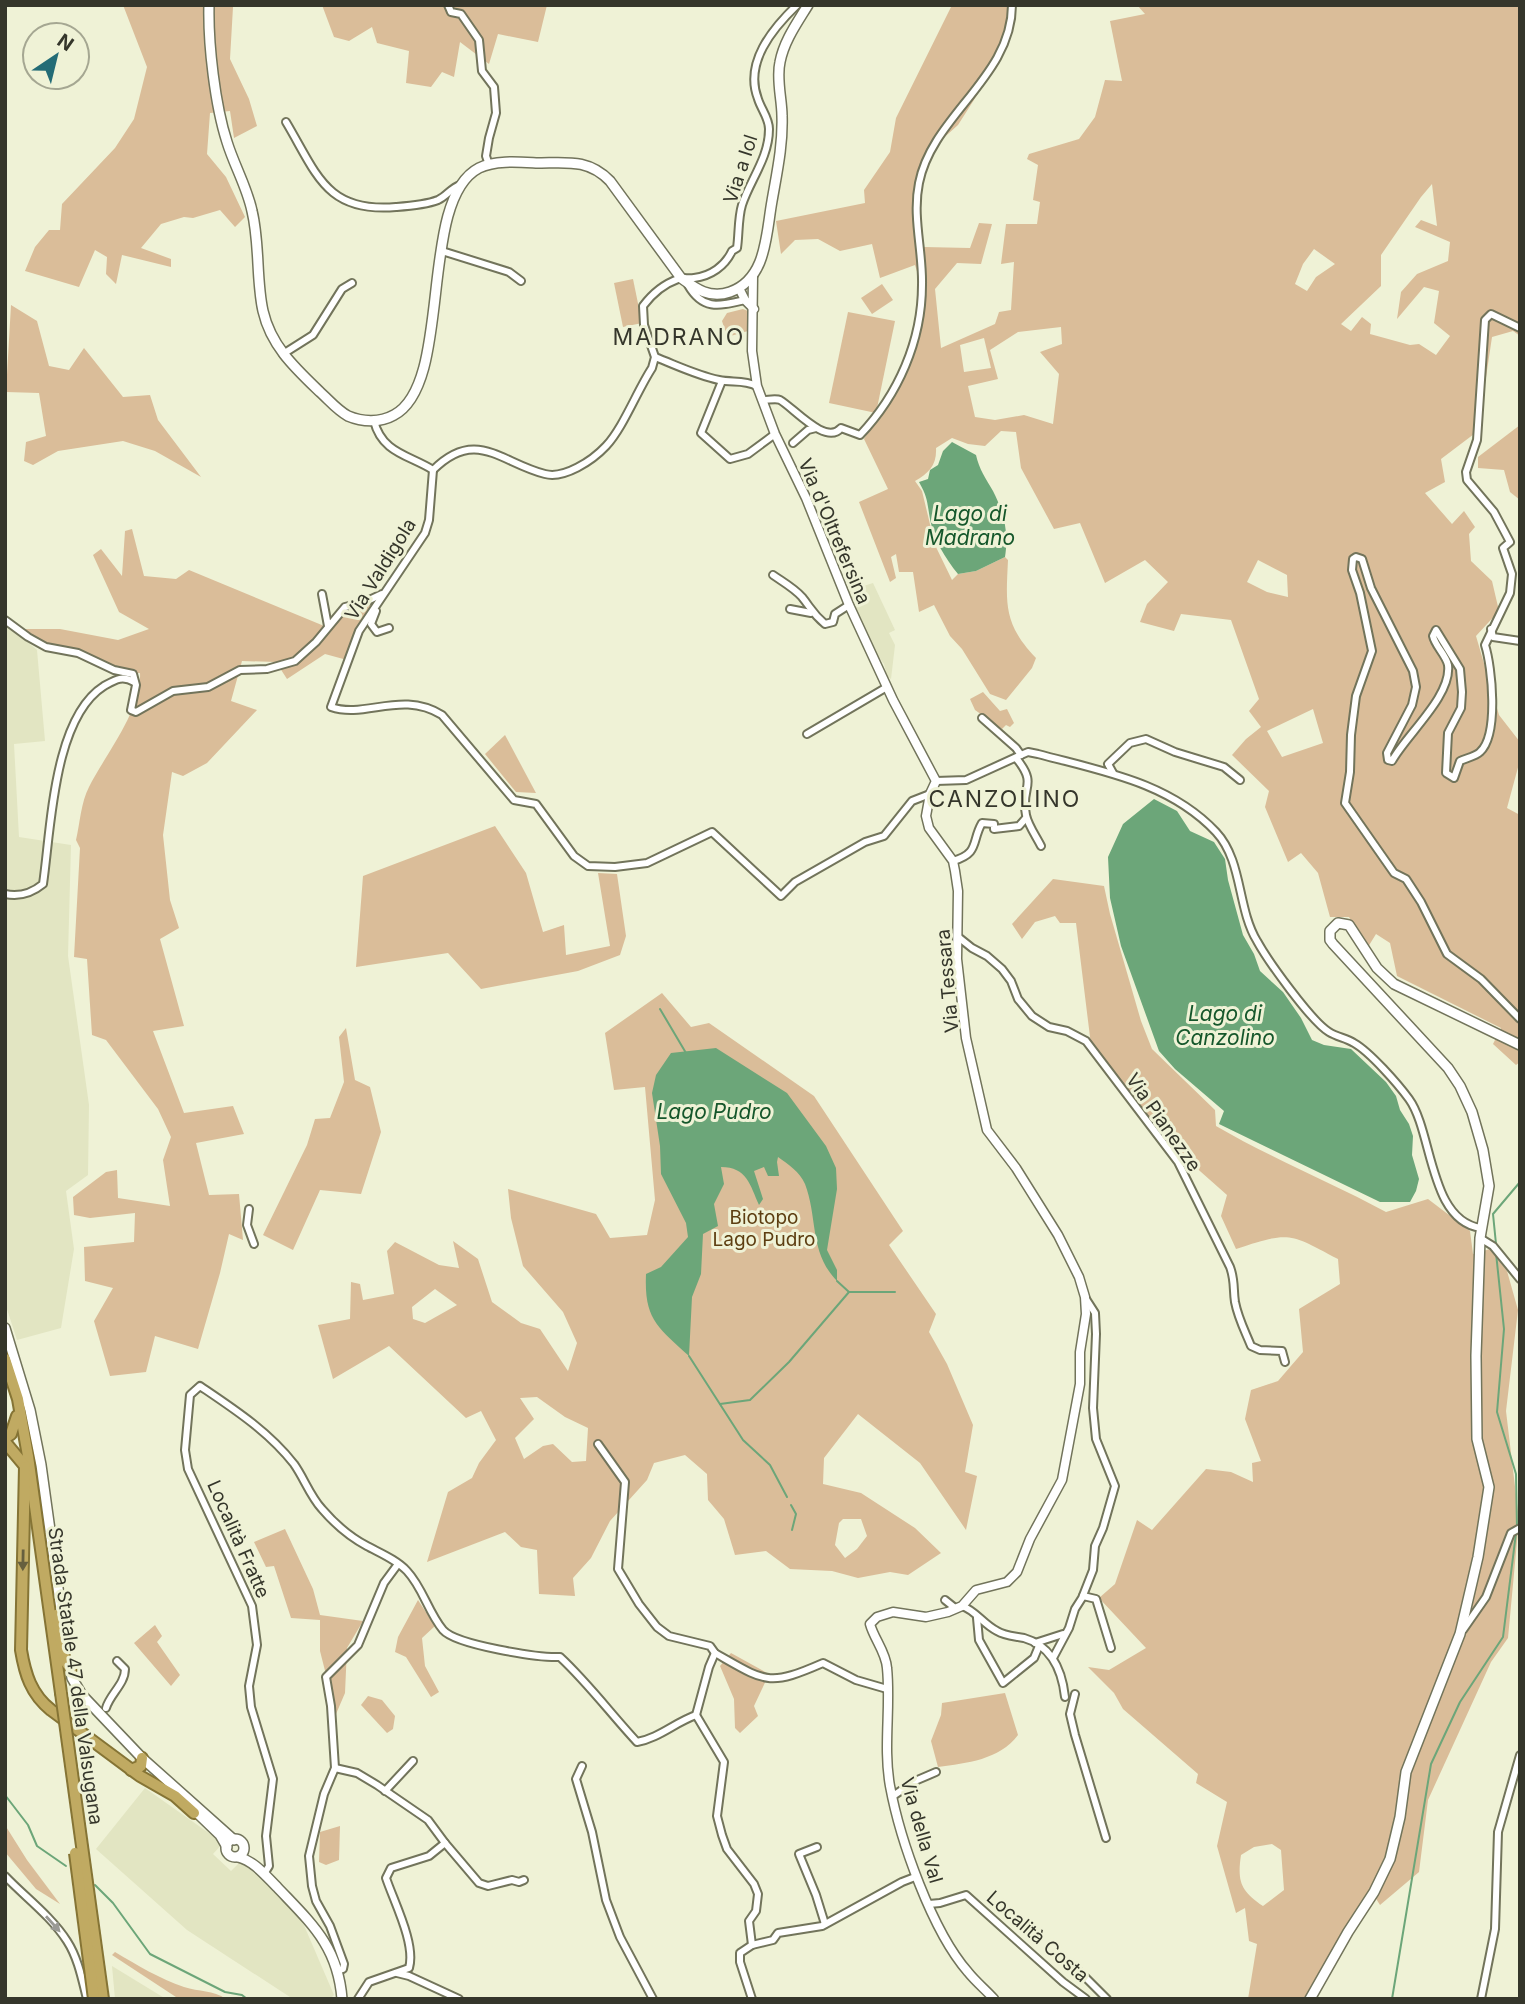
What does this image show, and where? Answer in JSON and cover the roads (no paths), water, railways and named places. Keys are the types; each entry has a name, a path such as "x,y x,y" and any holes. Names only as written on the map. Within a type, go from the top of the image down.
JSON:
{"highway":[{"name":"Strada Statale 47 della Valsugana","path":"5,1360 20,1410 40,1553 94,1999"},
{"name":"Strada Statale 47 della Valsugana","path":"5,1374 17,1416 25,1467 103,1999"},
{"path":"17,1416 11,1434 5,1440 25,1467 22,1650 28,1679 44,1704 148,1782 167,1790 194,1813"},
{"path":"40,1553 49,1573 65,1661 71,1669"},
{"path":"131,1770 141,1766 142,1758"}],"main road":[{"path":"209,5 218,109 227,143 252,208 263,309 271,335 283,354 335,407 347,415 374,421 393,416 405,407 418,391 451,206 460,184 478,169 489,164 586,164 600,170 610,181 683,279 709,294 725,293 739,288 753,276 763,252 782,147 779,66 784,47 808,5"},
{"path":"1310,1999 1374,1892 1390,1859 1406,1772 1460,1634 1478,1557 1489,1487 1477,1439 1476,1356 1481,1233 1489,1186 1483,1150 1472,1112 1448,1068 1333,944 1330,931 1338,923 1349,925 1377,968 1394,984 1520,1045"},
{"path":"5,1328 30,1410 72,1678 82,1695 107,1722 230,1843 229,1855 238,1857 260,1870"},
{"path":"180,1793 194,1813 230,1843"},
{"path":"230,1843 239,1840 260,1870 317,1928 331,1952 342,1999"},
{"path":"238,1857 244,1846"}],"street":[{"path":"448,5 451,12 461,14 479,40 482,71 494,88 496,113 486,156 489,164"},
{"name":"Via a Iol","path":"655,357 644,325 643,306 659,289 683,279 713,272 727,261 732,251 737,248 741,206 764,156 769,129 753,82 754,71 768,39 797,5"},
{"path":"764,400 779,399 816,428 831,433 838,432 841,428 860,435 899,381 916,336 922,285 917,223 919,183 927,160 952,118 970,98 1000,51 1012,18 1012,5"},
{"path":"286,122 323,184 349,203 381,208 420,205 440,200 460,184"},
{"path":"442,251 509,272 521,281"},
{"name":"Via d'Oltrefersina","path":"753,276 752,351 757,386 849,605 887,687 936,780"},
{"path":"683,279 693,293 710,305 719,306 745,300"},
{"path":"283,354 313,335 342,289 352,283"},
{"path":"739,288 754,309"},
{"path":"1520,328 1491,314 1485,320 1477,439 1466,472 1467,480 1489,506 1510,541 1503,548 1512,574 1509,597 1485,645 1492,678 1491,730 1482,751 1460,761 1454,778 1446,773 1448,733 1461,708 1462,692 1460,669 1436,630 1433,636 1448,664 1447,678 1437,702 1390,761 1387,753 1412,705 1416,687 1413,671 1371,588 1359,556 1353,559 1352,570 1372,651 1356,696 1345,803 1394,873 1406,879 1421,902 1447,954 1481,979 1520,1019"},
{"path":"374,421 376,431 392,449 433,470 446,457 469,450 491,451 546,475 564,474 607,446 652,368 655,357 679,368 722,381 741,380 757,386"},
{"path":"652,368 661,373"},
{"path":"722,381 701,433 730,459 748,454 775,434"},
{"path":"793,443 801,434 816,428"},
{"name":"Via Valdigola","path":"433,470 429,520 425,533 359,631 331,707 340,710 385,704 431,708 455,729 514,800 536,804 574,856 588,866 615,867 647,863 712,832 781,896 795,881 865,842 884,836 912,801 930,794"},
{"path":"1512,574 1520,572"},
{"path":"773,575 796,591 811,613"},
{"path":"322,594 328,626"},
{"path":"5,620 28,638 46,647 78,653 114,670 133,674 136,685 131,709 136,712 173,691 208,687 240,670 267,669 295,661 316,642 345,607 384,594"},
{"path":"384,594 371,624 377,632 389,628"},
{"path":"790,609 811,613 827,624 833,622 835,614 849,605"},
{"path":"1491,629 1493,637 1520,641"},
{"path":"5,894 13,896 33,892 43,884 56,778 81,711 93,693 118,678 127,678 134,682"},
{"path":"807,734 887,687"},
{"path":"982,718 1016,748 1027,772 1026,818 1041,846"},
{"path":"1113,773 1108,764 1130,743 1146,740 1224,768 1240,780"},
{"path":"930,794 936,780 966,780 1028,752 1113,773 1167,794 1215,830 1231,856 1255,939 1315,1019 1329,1032 1355,1043 1394,1080 1411,1102 1443,1197 1458,1215 1481,1233 1520,1279"},
{"name":"Via Tessara","path":"930,794 926,816 929,828 953,861 958,891 957,960 967,1038 987,1130 1016,1168 1058,1234 1079,1277 1085,1297"},
{"path":"953,861 971,853 982,823 994,824 994,829 1019,826 1026,818"},
{"name":"Via Pianezze","path":"957,936 988,956 1002,969 1018,999 1032,1016 1049,1027 1067,1031 1086,1041 1107,1067 1157,1138 1178,1162 1236,1280 1234,1297 1238,1318 1251,1346 1260,1350 1282,1351 1285,1362"},
{"path":"248,1209 247,1225 254,1244"},
{"path":"1053,1658 1093,1570 1095,1546 1115,1486 1096,1439 1093,1408 1095,1313 1085,1297"},
{"path":"959,1607 975,1590 1007,1582 1017,1572 1030,1539 1062,1480 1080,1384 1085,1297"},
{"name":"Località Fratte","path":"260,1870 268,1866 266,1836 272,1779 251,1707 249,1686 257,1645 252,1606 188,1469 186,1450 190,1395 200,1386 274,1441 300,1472 320,1507 340,1527 353,1538 398,1564"},
{"path":"598,1444 625,1482 618,1569 657,1627 669,1636 710,1646 715,1653 768,1680 782,1679 823,1663 856,1680 887,1689"},
{"path":"1460,1634 1486,1597 1513,1533 1520,1528"},
{"path":"337,1971 343,1969 344,1964 330,1926 316,1901 309,1856 324,1794 335,1768 331,1706 326,1677 358,1645 384,1583 398,1564 417,1583 428,1608 445,1633 465,1641 541,1658 560,1657 637,1742 652,1740 677,1722 696,1715"},
{"path":"1083,1596 1096,1599 1111,1648"},
{"path":"945,1600 974,1612 979,1640 1003,1683 1034,1658 1037,1645"},
{"name":"Via della Val","path":"959,1607 926,1617 893,1612 877,1617 870,1624 885,1658 890,1785 915,1877 946,1938 967,1971 995,1999"},
{"path":"977,1618 1002,1634 1025,1639 1043,1647 1059,1669 1065,1697"},
{"path":"1037,1645 1065,1633"},
{"path":"715,1653 705,1677 696,1715 724,1762 717,1816 722,1835 727,1849 754,1884 758,1894 756,1911 749,1921 752,1945"},
{"path":"106,1708 109,1699 125,1677 125,1670 117,1661"},
{"path":"1075,1694 1070,1714 1074,1735 1107,1838"},
{"path":"1481,1999 1495,1929 1498,1832 1520,1755"},
{"path":"385,1791 414,1761"},
{"path":"582,1766 576,1779 590,1825 606,1900 620,1937 653,1999"},
{"path":"335,1768 357,1773 428,1820 479,1883 488,1886 524,1880"},
{"path":"893,1796 915,1781 936,1772"},
{"path":"358,1999 369,1982 409,1968 412,1958 386,1878 391,1868 429,1856 445,1843"},
{"path":"817,1847 799,1854 825,1924"},
{"path":"5,1876 58,1928 68,1942 87,1999"},
{"path":"752,1999 740,1962 740,1953 752,1945 773,1940 778,1933 825,1924 915,1877"},
{"name":"Località Costa","path":"929,1904 966,1895 1063,1982 1086,1999"},
{"name":"Località Costa","path":"1074,1966 1107,1999"},
{"path":"396,1973 409,1976 459,1999"}],"water":[{"name":"Lago di Madrano","path":"952,442 976,455 1000,507 1006,539 1005,557 976,571 958,574 937,541 926,496 919,482 928,479 930,470 938,465 943,451"},
{"name":"Lago di Canzolino","path":"1154,799 1177,811 1190,831 1214,842 1225,859 1243,935 1260,971 1283,992 1312,1040 1324,1045 1351,1049 1386,1082 1396,1096 1413,1136 1412,1155 1419,1179 1410,1202 1380,1202 1219,1124 1224,1111 1175,1069 1159,1051 1121,946 1110,898 1108,857 1123,824"},
{"name":"Lago Pudro","path":"716,1048 787,1093 826,1146 836,1168 837,1189 827,1250 837,1270 837,1281 828,1270 818,1247 805,1184 790,1165 778,1157 779,1176 768,1176 764,1167 754,1171 763,1199 759,1205 750,1184 742,1174 737,1170 721,1167 724,1184 714,1204 718,1226 703,1234 701,1274 692,1297 689,1356 655,1321 646,1290 646,1274 661,1267 688,1237 686,1223 661,1174 652,1093 656,1075 671,1053"}],"waterway":[{"path":"660,1009 686,1053"},
{"path":"1496,1244 1493,1214 1520,1182"},
{"path":"1496,1253 1504,1329 1497,1412 1516,1474 1517,1528"},
{"path":"837,1281 849,1292 895,1292"},
{"path":"720,1404 750,1400 789,1362 849,1292"},
{"path":"689,1356 743,1440 770,1465 787,1497"},
{"path":"791,1505 796,1514 792,1530"},
{"path":"1392,1999 1431,1764 1460,1702 1503,1637 1516,1533"},
{"path":"5,1795 28,1825 37,1846 66,1866"},
{"path":"95,1885 113,1903 150,1954 225,1992 242,1995 247,1999"}],"district":[{"name":"MADRANO","path":"679,337"},
{"name":"CANZOLINO","path":"1005,799"}],"park label":[{"name":"Biotopo Lago Pudro","path":"764,1228"}]}
